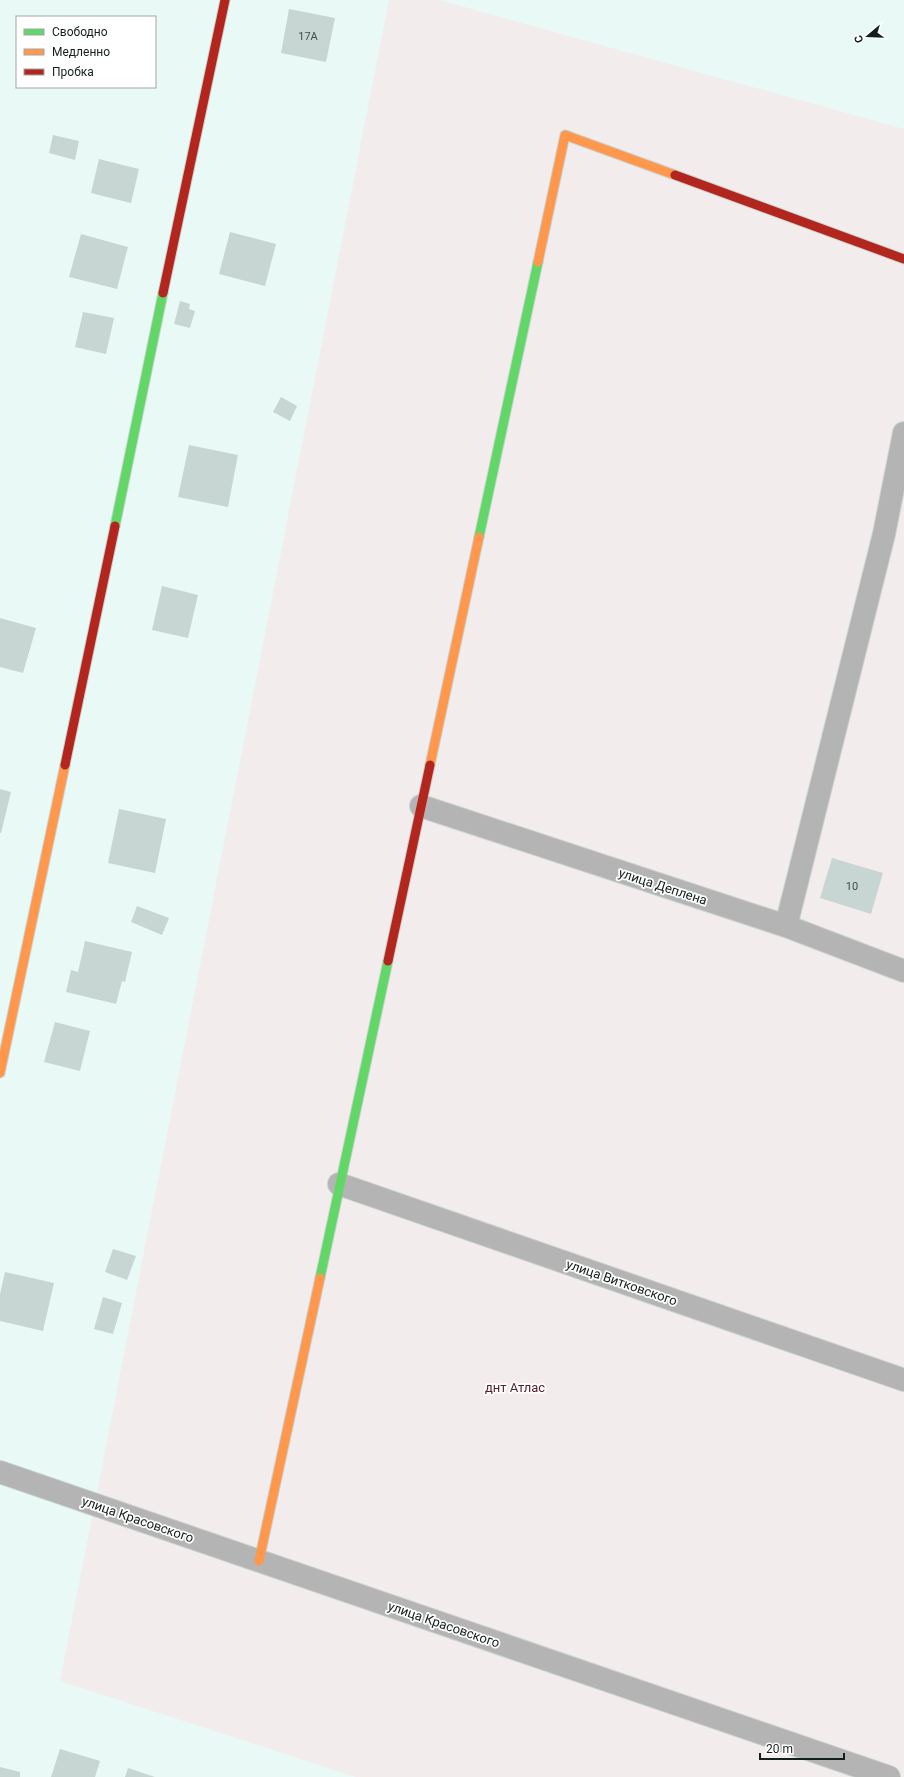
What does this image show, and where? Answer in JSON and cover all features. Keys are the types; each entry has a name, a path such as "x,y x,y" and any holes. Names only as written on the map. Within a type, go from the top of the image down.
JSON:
{"street":[{"path":"0,1073 226,0"},
{"path":"259,1561 565,135 904,259"},
{"path":"786,926 884,534 904,433"},
{"name":"улица Деплена","path":"421,806 786,926 904,971"},
{"name":"улица Витковского","path":"339,1184 904,1380"},
{"name":"улица Красовского","path":"0,1472 889,1777"}],"green space":[{"name":"днт Атлас","path":"389,0 439,0 904,129 904,1777 356,1777 60,1681"}],"building":[{"path":"289,9 335,18 326,62 281,53"},
{"path":"53,135 79,141 75,160 49,153"},
{"path":"99,159 139,169 131,203 91,193"},
{"path":"230,232 276,244 265,286 219,274"},
{"path":"81,234 128,247 117,289 69,277"},
{"path":"180,301 190,304 189,309 195,311 190,328 174,324"},
{"path":"83,312 114,318 106,354 75,347"},
{"path":"281,397 297,406 290,421 273,412"},
{"path":"189,445 238,455 228,507 178,497"},
{"path":"162,586 198,595 188,638 152,630"},
{"path":"0,618 36,628 23,673 0,667"},
{"path":"0,789 11,792 1,833 0,833"},
{"path":"119,809 166,819 155,873 108,863"},
{"path":"832,858 883,873 871,914 820,898"},
{"path":"137,906 169,918 162,935 131,922"},
{"path":"85,941 132,952 125,982 122,981 116,1004 66,992 71,970 78,972"},
{"path":"55,1022 90,1031 80,1071 44,1062"},
{"path":"113,1249 136,1256 127,1280 105,1272"},
{"path":"5,1272 54,1283 43,1331 0,1321 0,1294"},
{"path":"103,1297 122,1303 113,1334 94,1329"},
{"path":"60,1749 100,1761 95,1777 51,1777"},
{"path":"0,1767 20,1772 20,1777 0,1777"},
{"path":"128,1768 155,1777 125,1777"}],"traffic: fast":[{"path":"479,537 538,262"},
{"path":"115,526 163,293"},
{"path":"320,1278 388,961"}],"traffic: slow":[{"path":"538,262 565,135 675,175"},
{"path":"430,765 479,537"},
{"path":"0,1073 65,765"},
{"path":"259,1561 320,1278"}],"traffic: jam":[{"path":"163,293 225,0"},
{"path":"675,175 904,259"},
{"path":"65,765 115,526"},
{"path":"388,961 430,765"}]}
